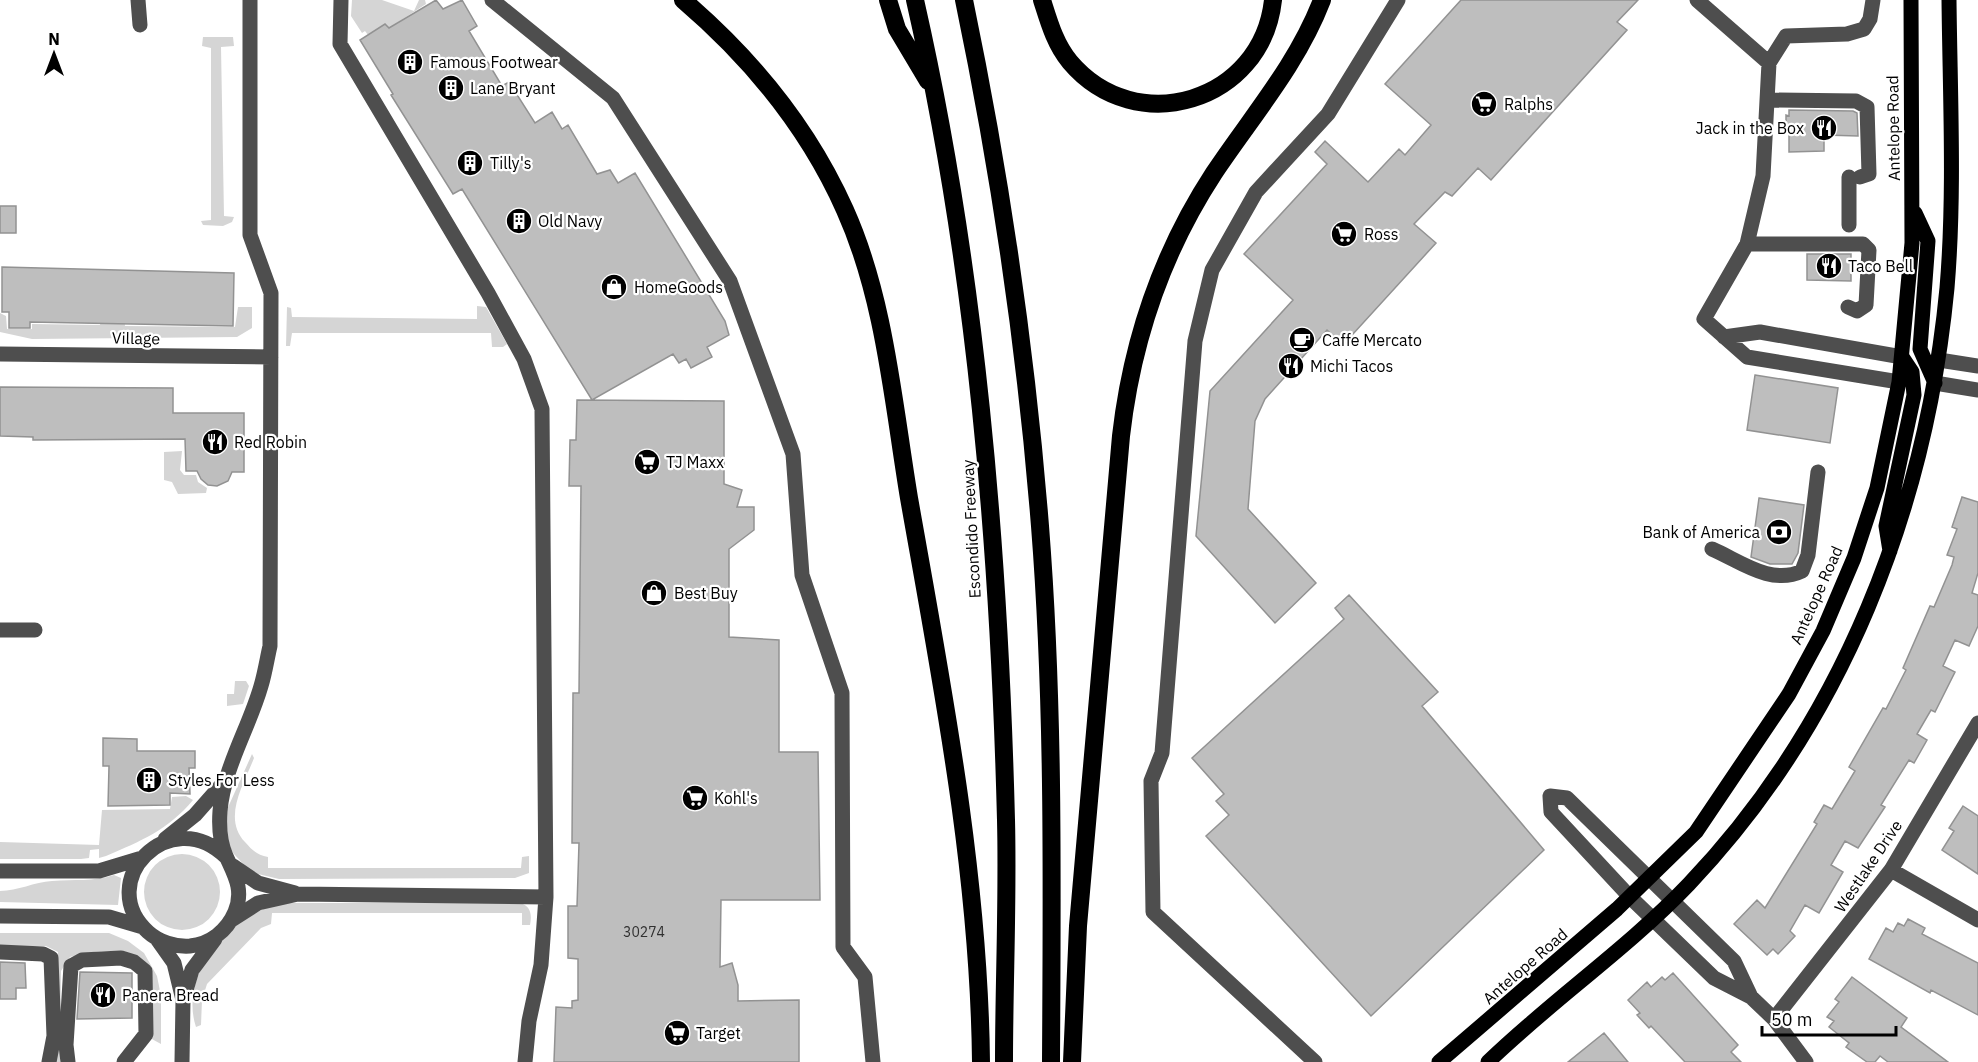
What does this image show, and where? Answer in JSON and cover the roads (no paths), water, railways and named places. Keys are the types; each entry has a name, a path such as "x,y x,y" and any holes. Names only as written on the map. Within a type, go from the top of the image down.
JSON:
{"highway":[{"path":"683,0 761,75 807,138 846,211 874,296 947,712 963,821 975,940 981,1062"},
{"path":"888,0 897,29 934,92"},
{"name":"Escondido Freeway","path":"915,0 934,92 961,258 989,475 1006,822 1004,1062"},
{"path":"964,0 985,100 1017,300 1039,515 1047,645 1052,832 1051,1062"},
{"path":"1042,0 1057,43 1071,64 1087,78 1104,90 1125,99 1162,104 1206,94 1236,74 1252,56 1263,36 1273,0"},
{"path":"1072,1062 1079,914 1126,389 1137,344 1163,267 1191,210 1290,64 1322,0"}],"main road":[{"name":"Antelope Road","path":"1439,1062 1536,981 1630,897 1696,832 1789,694 1823,631 1854,558 1877,488 1899,382 1908,306 1912,207 1911,0"},
{"path":"1488,1062 1673,900 1760,798 1804,732 1867,616 1912,485 1939,360 1947,285 1950,219 1949,0"},
{"path":"1912,207 1928,241 1920,349 1935,383"},
{"path":"1890,554 1886,526 1914,395 1912,372 1902,357"}],"street":[{"path":"138,0 140,25"},
{"path":"230,921 237,906 239,890 221,840 220,812 225,781 261,686 270,646 271,292 250,235 250,0"},
{"path":"341,0 340,44 488,293 524,359 542,409 546,897 541,965 529,1021 525,1062"},
{"path":"492,0 612,98 730,281 793,454 802,575 842,693 843,947 866,977 873,1062"},
{"path":"1315,1062 1153,912 1150,782 1162,753 1195,341 1212,270 1256,192 1328,114 1398,0"},
{"path":"1873,0 1870,19 1864,30 1847,34 1786,36 1769,63 1769,100 1763,176 1747,244 1704,319 1747,357 1899,382"},
{"path":"1700,1 1769,63"},
{"path":"1769,100 1856,101 1867,107 1869,174 1855,177 1849,225"},
{"path":"1747,244 1863,244 1869,250 1866,305 1857,311 1848,307"},
{"path":"1724,337 1760,332 1902,357"},
{"name":"Village","path":"0,354 271,357"},
{"path":"1939,360 1978,366"},
{"path":"1935,383 1978,390"},
{"path":"1712,549 1757,571 1773,575 1791,577 1802,571 1808,555 1818,472"},
{"path":"0,630 35,630"},
{"name":"Westlake Drive","path":"1774,1019 1891,870 1978,723"},
{"path":"142,927 133,909 130,889 132,876 142,858 195,815 225,781"},
{"path":"1751,997 1734,961 1567,798 1550,796 1551,812 1630,897 1714,978 1751,997 1774,1019 1806,1062"},
{"path":"156,845 174,838 193,838 211,845 258,883 298,894"},
{"path":"0,871 99,871 142,858"},
{"path":"1891,870 1978,920"},
{"path":"183,1000 192,970 217,935 230,921 258,903 298,894 546,897"},
{"path":"0,916 110,917 142,927 157,939 174,963 183,1000 182,1062"},
{"path":"157,939 172,945 188,946 204,943 217,935"},
{"path":"0,952 43,954 51,958 54,1036 49,1062"},
{"path":"68,1062 66,1044 71,966 82,960 121,958 141,966 145,971 147,982 146,1034 124,1062"}],"place":[{"name":"Famous Footwear","path":"410,62"},
{"name":"Lane Bryant","path":"451,88"},
{"name":"Ralphs","path":"1484,104"},
{"name":"Jack in the Box","path":"1824,128"},
{"name":"Tilly's","path":"470,163"},
{"name":"Old Navy","path":"519,221"},
{"name":"Ross","path":"1344,234"},
{"name":"Taco Bell","path":"1829,266"},
{"name":"HomeGoods","path":"614,287"},
{"name":"Caffe Mercato","path":"1302,340"},
{"name":"Michi Tacos","path":"1291,366"},
{"name":"Red Robin","path":"215,442"},
{"name":"TJ Maxx","path":"647,462"},
{"name":"Bank of America","path":"1779,532"},
{"name":"Best Buy","path":"654,593"},
{"name":"Styles For Less","path":"149,780"},
{"name":"Kohl's","path":"695,798"},
{"name":"Panera Bread","path":"103,995"},
{"name":"Target","path":"677,1033"}]}
